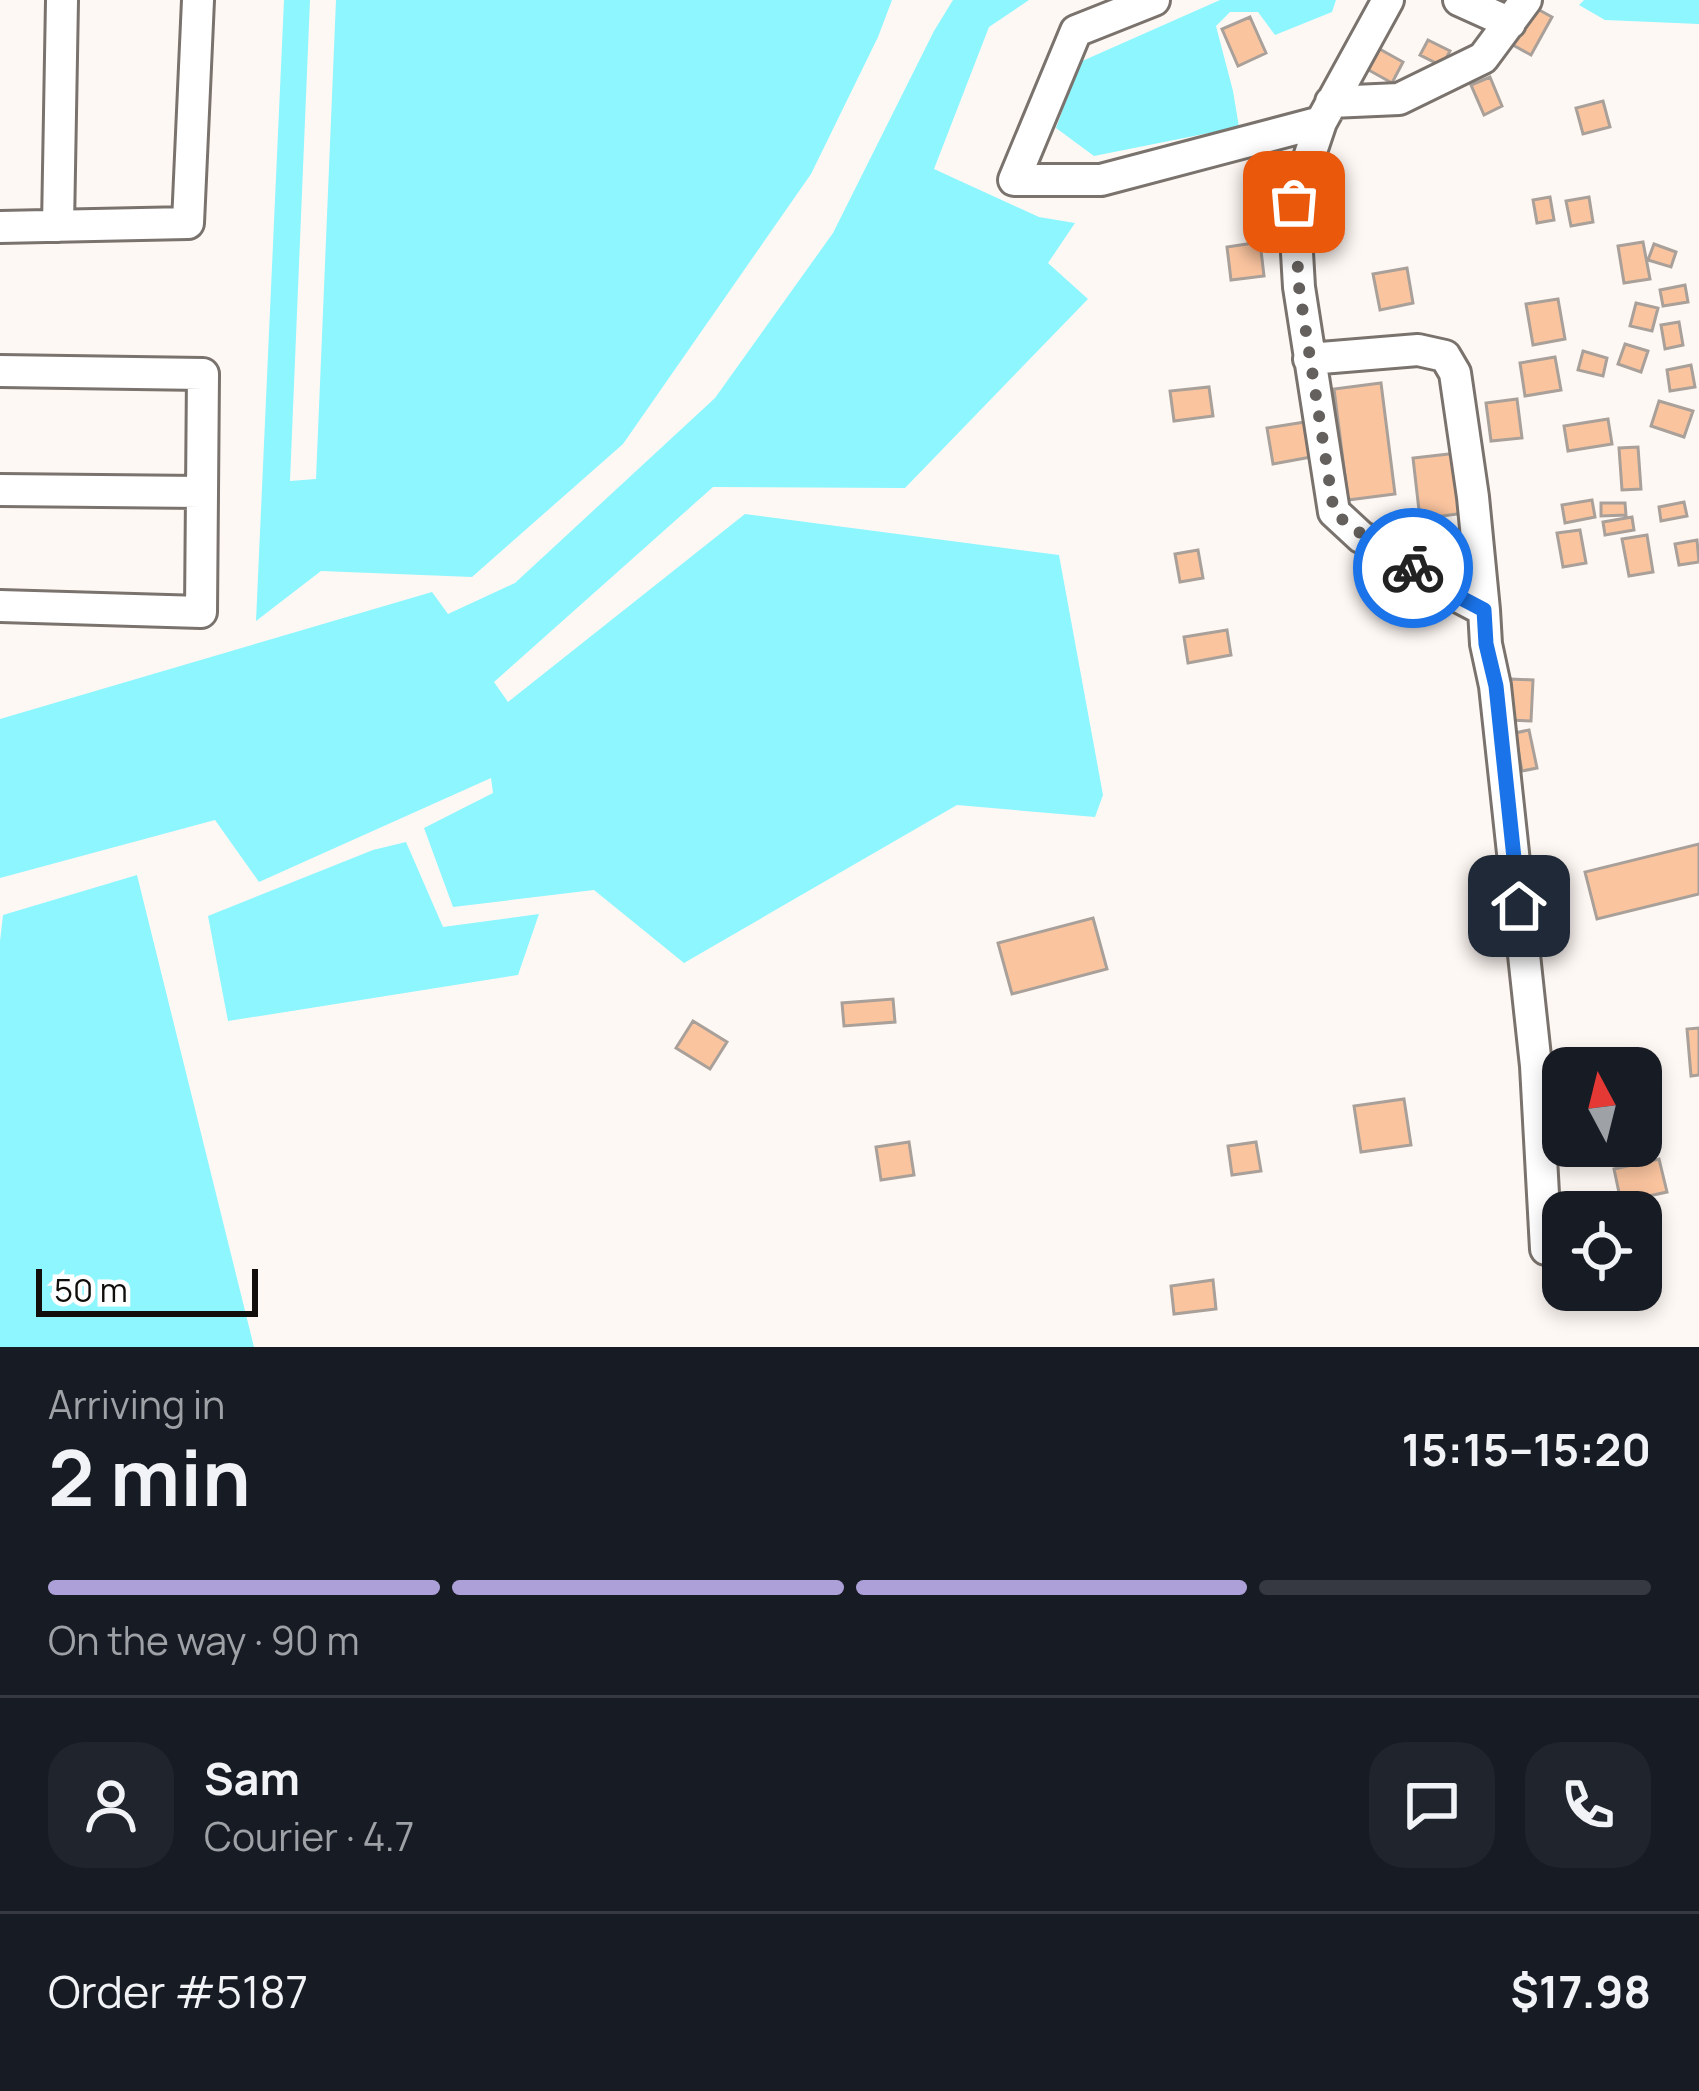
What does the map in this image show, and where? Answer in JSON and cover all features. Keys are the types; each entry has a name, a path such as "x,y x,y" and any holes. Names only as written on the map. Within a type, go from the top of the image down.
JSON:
{"street":[{"path":"58,226 62,0"},
{"path":"0,227 188,223 198,0"},
{"path":"1154,0 1076,31 1014,180 1101,180 1326,112 1399,99 1484,58 1518,12 1460,0"},
{"path":"1388,0 1326,112 1294,202 1299,287 1334,512 1361,537 1484,610"},
{"path":"1310,359 1418,350 1445,356 1456,373 1486,644 1496,686 1536,1066 1543,1191"},
{"path":"0,371 203,374 201,612 0,605"},
{"path":"0,490 201,492"}],"water":[{"path":"284,0 310,0 290,481 316,479 336,0 892,0 811,174 623,444 472,577 321,571 256,621"},
{"path":"953,0 1029,0 989,27 934,169 1039,217 1075,223 1048,263 1088,299 905,488 713,487 494,682 508,702 745,514 1059,555 1103,795 1095,817 957,805 684,963 594,890 453,907 424,828 493,793 491,778 259,882 215,820 0,878 0,719 432,592 448,614 515,583 715,398 833,233"},
{"path":"1220,0 1336,0 1332,12 1275,35 1258,12 1230,12 1216,26 1239,127 1094,156 1056,128 1080,62"},
{"path":"1584,0 1699,0 1699,24 1605,20 1579,5"},
{"path":"406,842 443,927 539,914 518,975 228,1021 208,916 373,850"},
{"path":"137,875 254,1347 0,1347 3,915"}],"building":[{"path":"1532,6 1552,17 1531,55 1511,44"},
{"path":"1250,17 1266,53 1238,66 1222,29"},
{"path":"1428,40 1450,51 1442,66 1420,55"},
{"path":"1376,47 1403,62 1392,83 1365,68"},
{"path":"1490,77 1502,106 1484,115 1471,85"},
{"path":"1603,101 1610,127 1583,134 1576,108"},
{"path":"1550,197 1554,220 1537,223 1533,200"},
{"path":"1589,197 1593,222 1571,226 1566,201"},
{"path":"1260,242 1264,276 1231,280 1227,247"},
{"path":"1643,242 1650,279 1624,283 1618,246"},
{"path":"1654,244 1676,252 1671,267 1648,260"},
{"path":"1407,268 1413,303 1380,310 1373,274"},
{"path":"1685,285 1688,302 1663,306 1660,290"},
{"path":"1558,299 1565,339 1533,345 1526,304"},
{"path":"1636,303 1658,308 1652,331 1630,326"},
{"path":"1679,322 1683,345 1665,349 1661,325"},
{"path":"1625,344 1648,351 1641,372 1618,364"},
{"path":"1583,351 1607,358 1603,376 1578,370"},
{"path":"1555,357 1561,390 1525,396 1520,363"},
{"path":"1691,365 1695,387 1670,391 1667,370"},
{"path":"1381,383 1395,494 1348,500 1334,389"},
{"path":"1209,387 1213,416 1174,421 1170,391"},
{"path":"1517,399 1522,438 1491,441 1486,403"},
{"path":"1659,401 1693,411 1684,437 1651,426"},
{"path":"1608,419 1612,444 1568,451 1564,426"},
{"path":"1305,422 1311,457 1273,464 1267,428"},
{"path":"1638,447 1641,489 1622,490 1619,448"},
{"path":"1458,453 1465,513 1420,519 1413,458"},
{"path":"1592,500 1595,517 1565,523 1562,505"},
{"path":"1684,502 1687,516 1661,521 1659,507"},
{"path":"1601,503 1625,503 1626,515 1601,516"},
{"path":"1632,517 1634,530 1605,535 1603,522"},
{"path":"1580,530 1586,563 1563,567 1557,533"},
{"path":"1647,535 1653,572 1629,576 1622,539"},
{"path":"1697,540 1699,562 1679,565 1675,544"},
{"path":"1198,550 1203,578 1180,582 1175,554"},
{"path":"1227,630 1231,655 1188,663 1184,637"},
{"path":"1511,679 1533,680 1531,721 1509,720"},
{"path":"1529,730 1537,768 1522,771 1515,733"},
{"path":"1699,844 1699,894 1597,919 1585,872"},
{"path":"1093,918 1107,969 1012,994 998,943"},
{"path":"893,999 895,1022 844,1026 842,1003"},
{"path":"693,1021 727,1042 710,1069 676,1048"},
{"path":"1699,1028 1699,1075 1691,1076 1687,1029"},
{"path":"1404,1099 1411,1145 1361,1152 1354,1106"},
{"path":"909,1142 914,1175 881,1180 876,1147"},
{"path":"1256,1142 1261,1171 1232,1175 1228,1146"},
{"path":"1661,1167 1667,1192 1619,1191 1614,1169"},
{"path":"1213,1280 1216,1309 1174,1314 1171,1286"}],"way so far":[{"path":"1294,202 1299,287 1334,512 1361,537 1413,568"}],"route":[{"path":"1413,568 1484,610 1519,906"}]}
